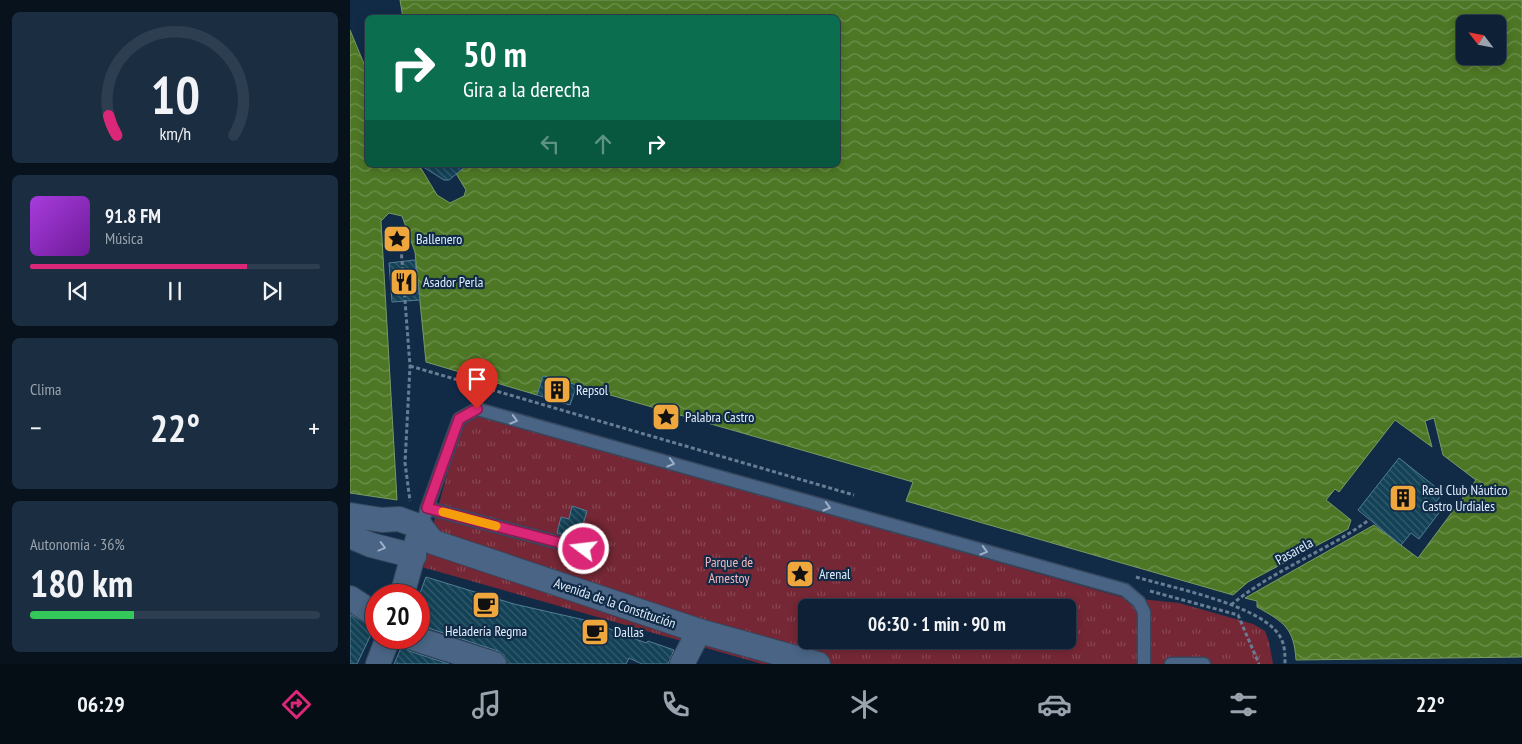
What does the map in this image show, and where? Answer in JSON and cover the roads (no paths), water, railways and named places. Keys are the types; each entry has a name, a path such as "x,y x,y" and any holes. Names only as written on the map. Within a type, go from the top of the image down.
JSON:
{"street":[{"path":"350,514 382,520 424,517 405,584"},
{"name":"Avenida de la Constitución","path":"424,517 433,542 698,631 818,664"},
{"path":"350,536 371,545 414,556"},
{"path":"350,598 365,608"},
{"path":"682,664 698,631"},
{"path":"430,643 494,664"},
{"path":"378,664 384,649"}],"lane":[{"path":"584,549 424,517 459,419 477,409 1125,590 1139,602 1144,612 1144,664"},
{"path":"1171,664 1204,664"}],"water":[{"path":"400,0 1522,0 1522,657 1296,660 1293,640 1286,627 1257,607 1257,601 1245,598 1374,525 1418,558 1476,480 1443,455 1434,418 1425,421 1432,447 1395,420 1339,492 1335,489 1326,500 1351,520 1348,529 1248,582 1233,595 906,501 913,482 544,376 537,395 426,362 415,252 402,216 389,213 381,221 397,500 350,493 350,30 365,66 365,167 420,167 437,195 450,203 464,196 466,190 452,167 840,167 840,15 402,15"}],"place":[{"name":"Ballenero","path":"397,239"},
{"name":"Asador Perla","path":"404,282"},
{"name":"Repsol","path":"557,390"},
{"name":"Palabra Castro","path":"666,417"},
{"name":"Real Club Náutico Castro Urdiales","path":"1403,498"},
{"name":"Arenal","path":"800,574"},
{"name":"Heladería Regma","path":"486,605"},
{"name":"Dallas","path":"595,632"}],"park label":[{"name":"Parque de Amestoy","path":"729,570"}]}
